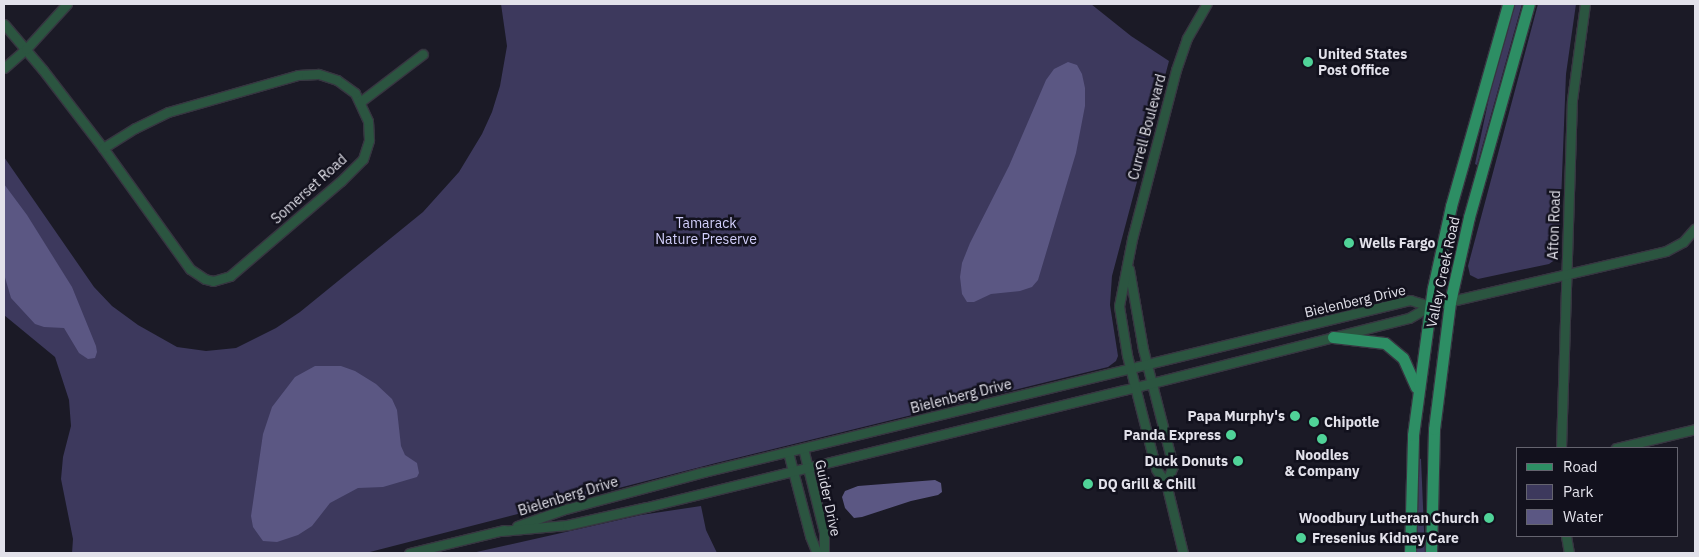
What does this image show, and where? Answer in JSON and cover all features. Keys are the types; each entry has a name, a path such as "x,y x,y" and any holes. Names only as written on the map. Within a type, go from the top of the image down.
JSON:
{"main road":[{"name":"Valley Creek Road","path":"1410,553 1411,472 1418,392 1430,306 1450,213 1508,4"},
{"name":"Valley Creek Road","path":"1431,553 1434,429 1450,302 1469,217 1529,4"},
{"path":"1333,337 1384,343 1395,350 1408,366 1418,392"}],"street":[{"path":"4,68 26,50 66,4"},
{"name":"Currell Boulevard","path":"1183,553 1166,483 1156,469 1135,388 1119,306 1136,224 1176,70 1187,38 1207,4"},
{"name":"Afton Road","path":"1561,447 1572,100 1584,4"},
{"name":"Somerset Road","path":"4,24 103,148 190,269 205,279 222,280 230,276 334,188 363,160 370,140 368,121 355,93 337,80 318,74 298,75 168,112 134,128 103,148"},
{"path":"360,102 423,54"},
{"name":"Bielenberg Drive","path":"501,531 567,525 1135,388 1409,318 1430,306 1666,251 1683,242 1695,228"},
{"name":"Currell Boulevard","path":"1128,264 1147,364 1173,466 1166,483"},
{"name":"Bielenberg Drive","path":"409,553 501,531 584,504 803,448 1410,300 1430,306"},
{"path":"1620,447 1695,428"},
{"name":"Guider Drive","path":"803,448 824,532 824,553"},
{"name":"Guider Drive","path":"788,452 810,536 817,553"},
{"path":"1566,537 1569,553"}],"green space":[{"name":"Tamarack Nature Preserve","path":"501,4 1091,4 1131,36 1169,61 1112,276 1110,305 1118,356 1116,361 1108,367 716,463 366,553 72,553 73,539 61,479 63,457 71,426 69,400 55,357 4,315 4,157 94,287 112,306 138,325 177,347 206,351 236,348 276,328 300,312 423,212 459,172 482,134 492,112 500,86 507,46"},
{"path":"1514,4 1522,4 1477,165 1475,164 1491,88"},
{"path":"1538,4 1576,4 1566,74 1559,252 1556,259 1549,264 1478,279 1470,275 1468,266"},
{"path":"1418,458 1421,459 1425,553 1416,553"},
{"path":"701,506 706,530 717,553 472,553 641,515"}],"water":[{"path":"1068,62 1077,65 1082,74 1085,88 1085,106 1076,153 1038,280 1032,287 1020,291 991,294 974,302 967,302 962,294 960,277 962,263 970,243 1009,166 1046,80 1054,69"},
{"path":"4,184 27,215 72,287 96,346 95,358 88,359 79,353 64,328 44,327 35,324 11,298 4,274"},
{"path":"315,366 341,366 355,371 376,384 392,399 397,410 401,446 405,455 417,463 419,473 417,477 383,487 358,488 330,503 312,526 298,535 277,542 263,541 253,527 251,516 263,434 272,407 295,377"},
{"path":"935,480 941,483 942,492 938,495 911,501 862,517 854,518 845,508 842,497 845,491 858,486"}],"place":[{"name":"United States Post Office","path":"1308,62"},
{"name":"Wells Fargo","path":"1349,243"},
{"name":"Papa Murphy's","path":"1295,416"},
{"name":"Chipotle","path":"1314,422"},
{"name":"Panda Express","path":"1231,435"},
{"name":"Noodles & Company","path":"1322,439"},
{"name":"Duck Donuts","path":"1238,461"},
{"name":"DQ Grill & Chill","path":"1088,484"},
{"name":"Woodbury Lutheran Church","path":"1489,518"},
{"name":"Fresenius Kidney Care","path":"1301,538"}]}
